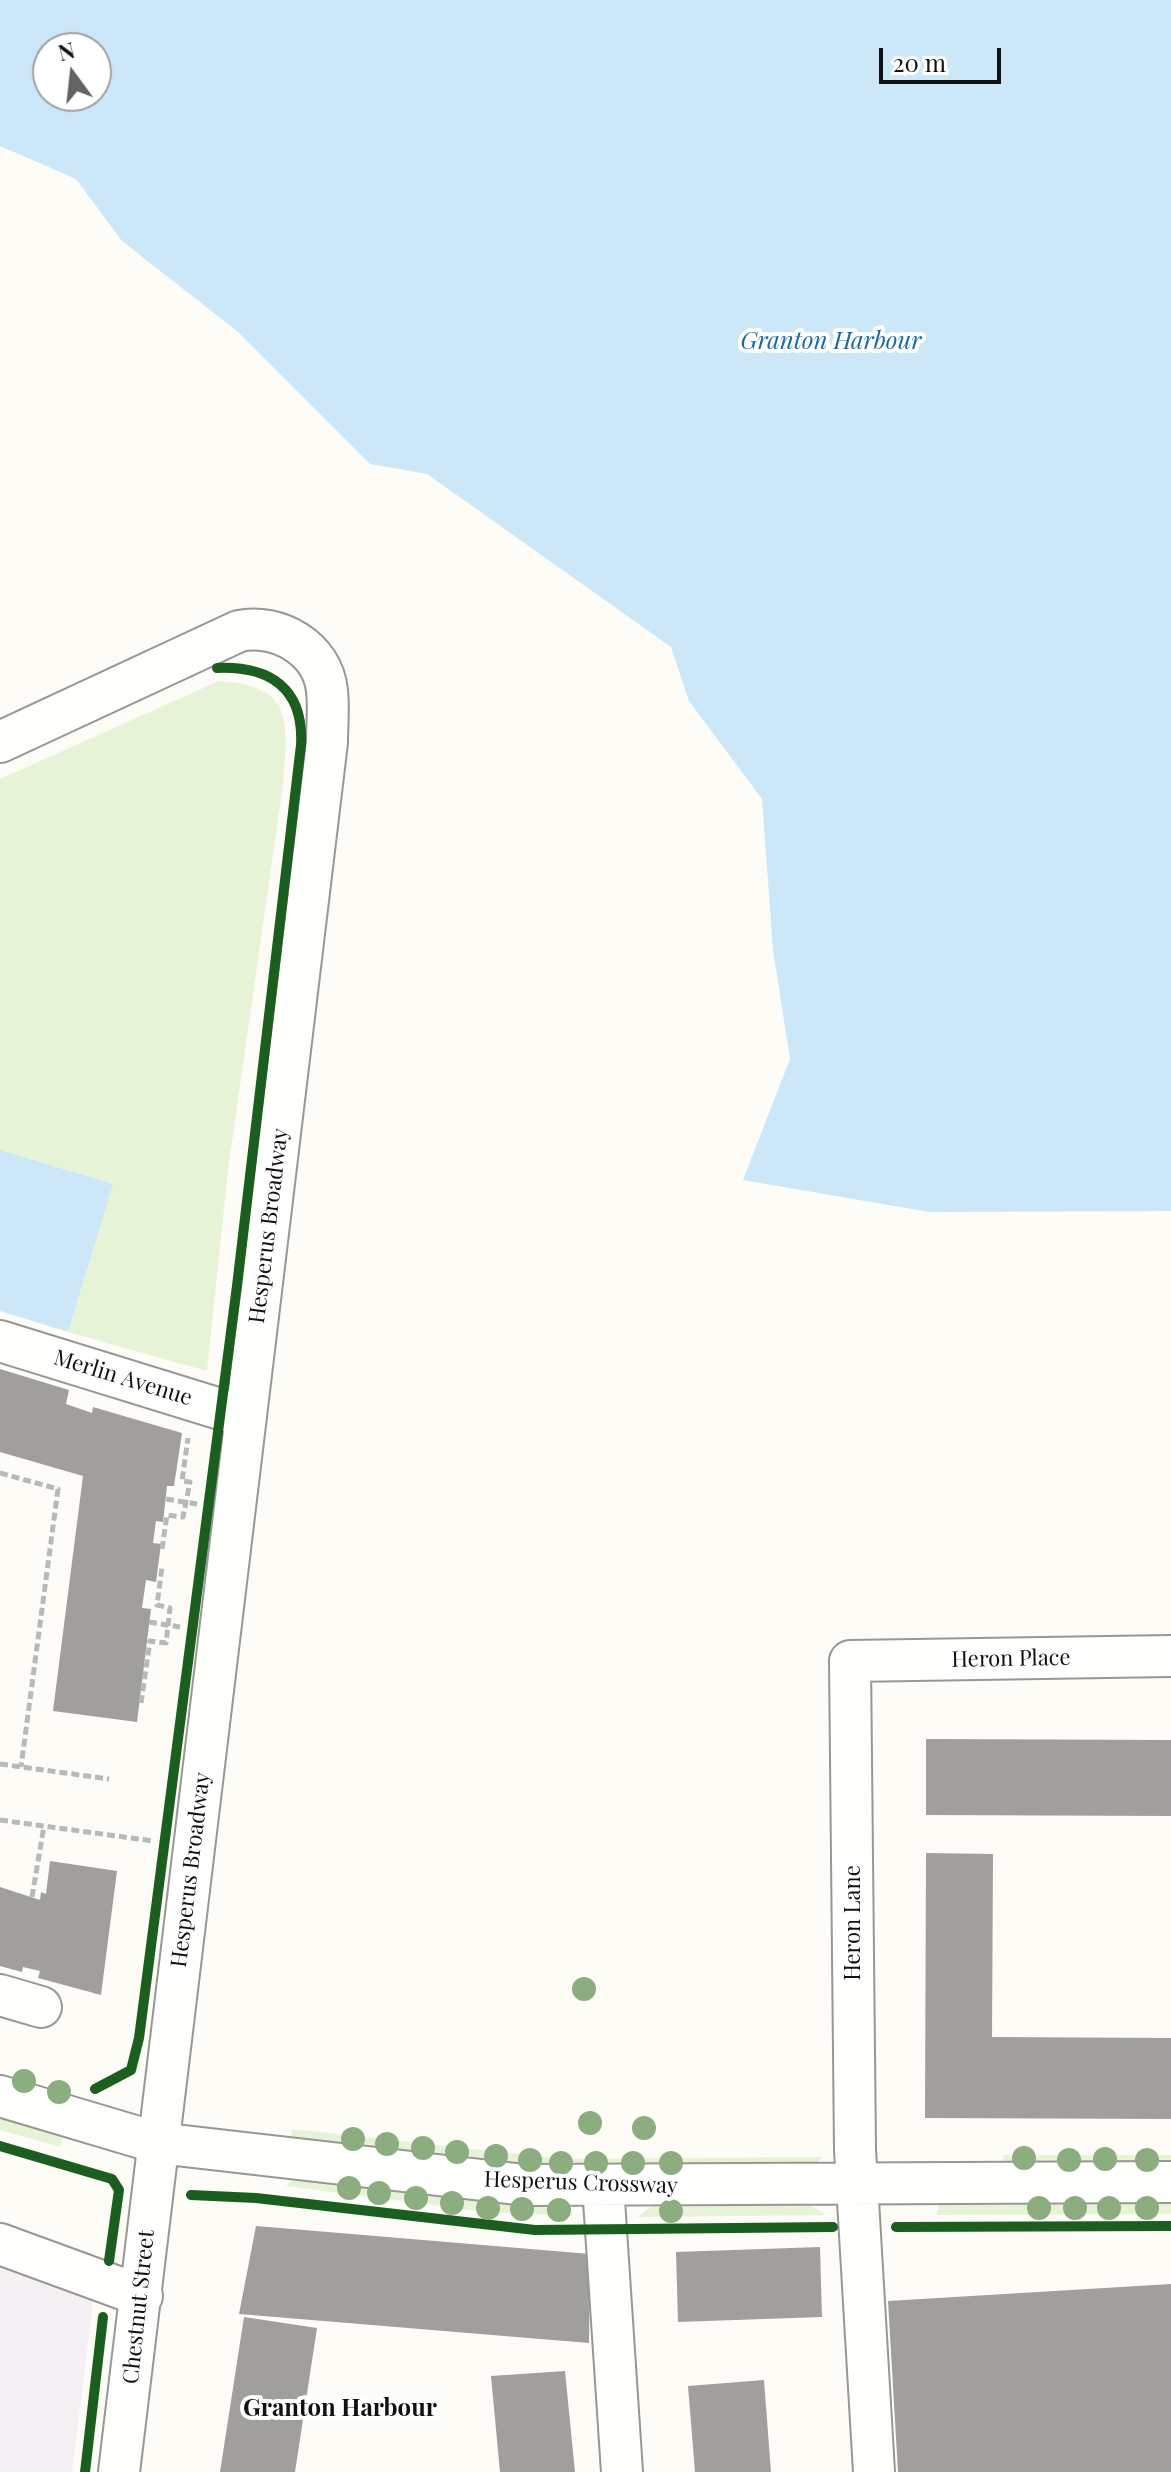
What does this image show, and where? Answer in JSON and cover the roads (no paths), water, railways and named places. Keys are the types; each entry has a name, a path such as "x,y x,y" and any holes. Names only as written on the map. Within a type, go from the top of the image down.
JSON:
{"street":[{"name":"Hesperus Broadway","path":"0,742 239,631 259,627 278,631 311,653 327,687 327,742 158,2143"},
{"name":"Merlin Avenue","path":"0,1341 246,1417"},
{"name":"Heron Place","path":"850,1661 1171,1656"},
{"name":"Heron Lane","path":"850,1661 856,2184 874,2472"},
{"path":"0,1995 41,2007"},
{"name":"Hesperus Crossway","path":"0,2096 158,2143 525,2185 1171,2182"},
{"name":"Chestnut Street","path":"119,2472 158,2143"},
{"path":"603,2185 622,2472"},
{"path":"0,2244 142,2296"}],"water":[{"name":"Granton Harbour","path":"0,0 1171,0 1171,1211 929,1212 743,1180 790,1059 773,950 762,799 689,701 671,647 427,474 370,464 238,332 122,241 76,179 0,146"},
{"path":"0,1150 113,1184 68,1332 0,1311"}],"district":[{"name":"Granton Harbour","path":"340,2409"}]}
